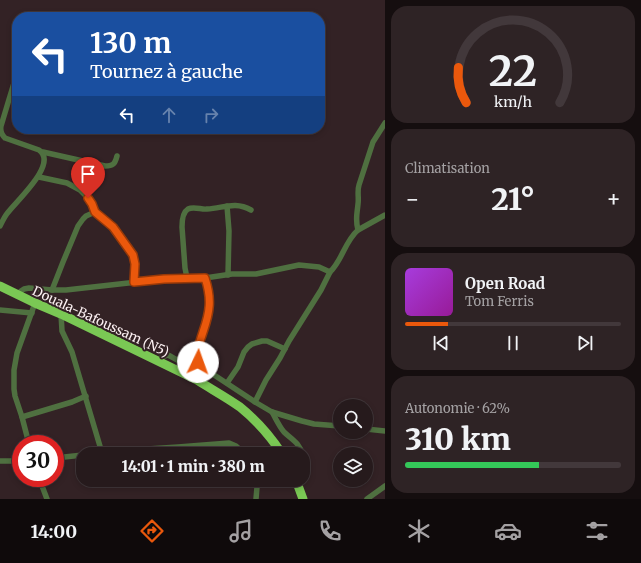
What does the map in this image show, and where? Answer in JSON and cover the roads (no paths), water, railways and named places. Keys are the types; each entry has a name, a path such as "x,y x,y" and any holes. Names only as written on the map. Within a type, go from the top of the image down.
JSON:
{"highway":[{"name":"Douala-Bafoussam (N5)","path":"0,286 197,380 240,408 267,434 277,447"},
{"path":"299,487 304,499"}],"street":[{"path":"12,90 0,131 5,138 43,152 109,166 114,164 117,156"},
{"path":"358,230 356,218 359,185 370,149 385,123"},
{"path":"0,226 6,215 38,177 45,158 43,152"},
{"path":"38,177 67,183 76,187 88,198 95,212 113,227 133,255 135,264 134,282"},
{"path":"187,278 184,268 182,223 187,210 190,208 207,209 234,205 251,210"},
{"path":"227,206 229,231 228,275"},
{"path":"52,290 78,226 86,216 95,212"},
{"path":"255,402 266,380 321,290 349,240 358,230 385,215"},
{"path":"18,295 24,289 29,288 66,290 164,279 205,278 256,274 299,265 319,267 330,272"},
{"path":"205,278 210,301 206,324 199,342 197,358 202,367 272,412 314,424 333,425"},
{"path":"26,435 15,396 15,366 16,353 35,304"},
{"path":"0,310 32,313"},
{"path":"61,314 62,331 72,352 100,447"},
{"path":"227,383 238,367 244,352 252,344 262,341 285,349"},
{"path":"158,362 162,357 168,355 189,365 196,364 198,362"},
{"path":"22,417 72,402 86,396"},
{"path":"272,412 279,425 299,447"},
{"path":"373,430 385,431"},
{"path":"178,447 229,443 237,447"},
{"path":"64,457 76,456"},
{"path":"0,461 12,461"},
{"path":"367,499 385,486"},
{"path":"42,487 47,499"},
{"path":"256,499 257,487"}]}
